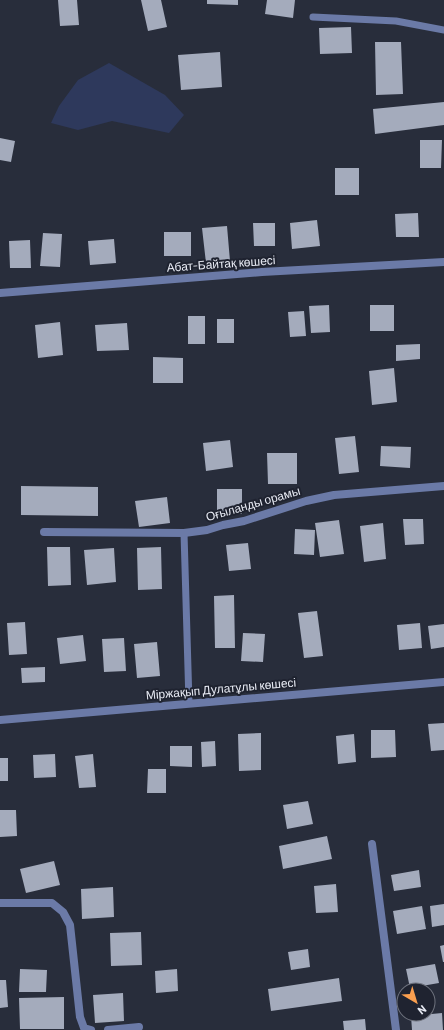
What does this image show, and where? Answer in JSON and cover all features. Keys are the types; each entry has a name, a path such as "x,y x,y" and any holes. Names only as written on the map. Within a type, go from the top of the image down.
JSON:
{"street":[{"name":"Абат-Байтақ көшесі","path":"0,293 262,272 444,262"},
{"name":"Оғыланды орамы","path":"44,532 184,533 207,530 244,521 306,501 334,495 444,486"},
{"name":"Міржақып Дулатұлы көшесі","path":"0,720 444,682"},
{"path":"372,844 396,1030"},
{"path":"0,903 52,903 63,912 70,925 80,1017 84,1028 91,1030"},
{"path":"108,1030 139,1027"}],"lane":[{"path":"313,17 396,22 444,30"},
{"path":"184,533 189,704"}],"shaded area":[{"path":"109,63 165,95 184,115 169,133 112,121 78,130 51,123 59,106 78,80"}],"building":[{"path":"58,0 77,0 79,25 60,26"},
{"path":"141,0 161,0 167,27 148,31"},
{"path":"207,0 238,0 238,5 207,4"},
{"path":"267,0 295,0 293,18 265,14"},
{"path":"351,27 352,53 320,54 319,28"},
{"path":"375,42 401,42 403,94 376,95"},
{"path":"220,52 222,87 181,90 178,55"},
{"path":"444,102 444,125 375,134 373,109"},
{"path":"0,138 15,141 11,162 0,160"},
{"path":"420,140 442,140 441,168 420,168"},
{"path":"335,168 359,168 359,195 335,195"},
{"path":"418,213 419,237 396,237 395,214"},
{"path":"317,220 320,246 292,249 290,223"},
{"path":"253,223 275,223 275,246 254,246"},
{"path":"227,226 230,261 206,263 202,228"},
{"path":"164,232 191,232 191,256 164,256"},
{"path":"43,233 62,234 60,267 40,266"},
{"path":"114,239 116,263 90,265 88,241"},
{"path":"30,240 31,268 10,268 9,241"},
{"path":"329,305 330,332 311,333 309,306"},
{"path":"370,305 394,305 394,331 370,331"},
{"path":"304,311 306,336 290,337 288,312"},
{"path":"188,316 205,316 205,344 188,344"},
{"path":"217,319 234,319 234,343 217,343"},
{"path":"60,322 63,355 38,358 35,325"},
{"path":"127,323 129,350 97,351 95,325"},
{"path":"420,344 420,359 396,361 396,345"},
{"path":"153,357 183,358 183,383 153,383"},
{"path":"394,368 397,402 372,405 369,371"},
{"path":"355,436 359,472 339,474 335,438"},
{"path":"230,440 233,467 206,471 203,443"},
{"path":"381,446 411,447 410,468 380,466"},
{"path":"267,453 297,453 297,484 268,484"},
{"path":"21,486 98,487 98,516 21,515"},
{"path":"217,489 242,489 242,514 217,513"},
{"path":"167,497 170,523 139,527 135,501"},
{"path":"403,519 423,519 424,544 405,545"},
{"path":"339,520 344,554 320,557 315,523"},
{"path":"383,523 386,559 364,562 360,526"},
{"path":"295,529 315,530 314,555 294,554"},
{"path":"248,543 251,569 229,571 226,545"},
{"path":"47,547 70,547 71,585 48,586"},
{"path":"161,547 162,589 138,590 137,548"},
{"path":"114,548 116,582 87,585 84,550"},
{"path":"234,595 235,648 215,648 214,596"},
{"path":"317,611 323,656 304,658 298,613"},
{"path":"25,622 27,654 9,655 7,623"},
{"path":"420,623 422,648 399,650 397,625"},
{"path":"444,624 444,647 431,649 428,626"},
{"path":"243,633 265,634 263,662 241,661"},
{"path":"83,635 86,661 60,664 57,638"},
{"path":"124,638 126,671 104,672 102,639"},
{"path":"157,642 160,676 137,678 134,644"},
{"path":"45,667 45,682 22,683 21,668"},
{"path":"444,723 444,750 431,751 428,724"},
{"path":"371,730 395,730 396,757 371,758"},
{"path":"261,733 261,770 239,771 238,734"},
{"path":"354,734 356,762 338,764 336,736"},
{"path":"215,741 216,766 202,767 201,742"},
{"path":"170,746 192,746 192,767 170,766"},
{"path":"55,754 56,777 34,778 33,755"},
{"path":"93,754 96,787 79,788 75,756"},
{"path":"0,758 8,758 8,781 0,781"},
{"path":"148,769 166,769 166,793 147,793"},
{"path":"308,801 313,824 287,829 283,805"},
{"path":"0,810 16,810 17,836 0,837"},
{"path":"327,836 332,859 283,869 279,846"},
{"path":"54,861 60,885 26,893 20,869"},
{"path":"419,870 421,887 394,891 391,875"},
{"path":"336,884 338,912 316,913 314,886"},
{"path":"113,887 114,917 82,919 81,889"},
{"path":"444,904 444,925 432,927 430,906"},
{"path":"422,906 426,929 397,934 393,911"},
{"path":"141,932 142,965 111,966 110,933"},
{"path":"444,945 444,962 443,962 440,946"},
{"path":"308,949 310,967 291,970 288,952"},
{"path":"435,964 439,983 409,982 406,969"},
{"path":"20,969 47,970 46,992 19,992"},
{"path":"177,969 178,991 156,993 155,971"},
{"path":"339,978 342,1001 271,1011 268,989"},
{"path":"0,980 6,980 8,1007 0,1008"},
{"path":"123,993 124,1021 95,1023 93,995"},
{"path":"64,997 64,1029 20,1029 19,998"},
{"path":"442,1013 443,1030 412,1030 411,1022 436,1022 436,1014"},
{"path":"365,1019 366,1030 344,1030 343,1021"}]}
